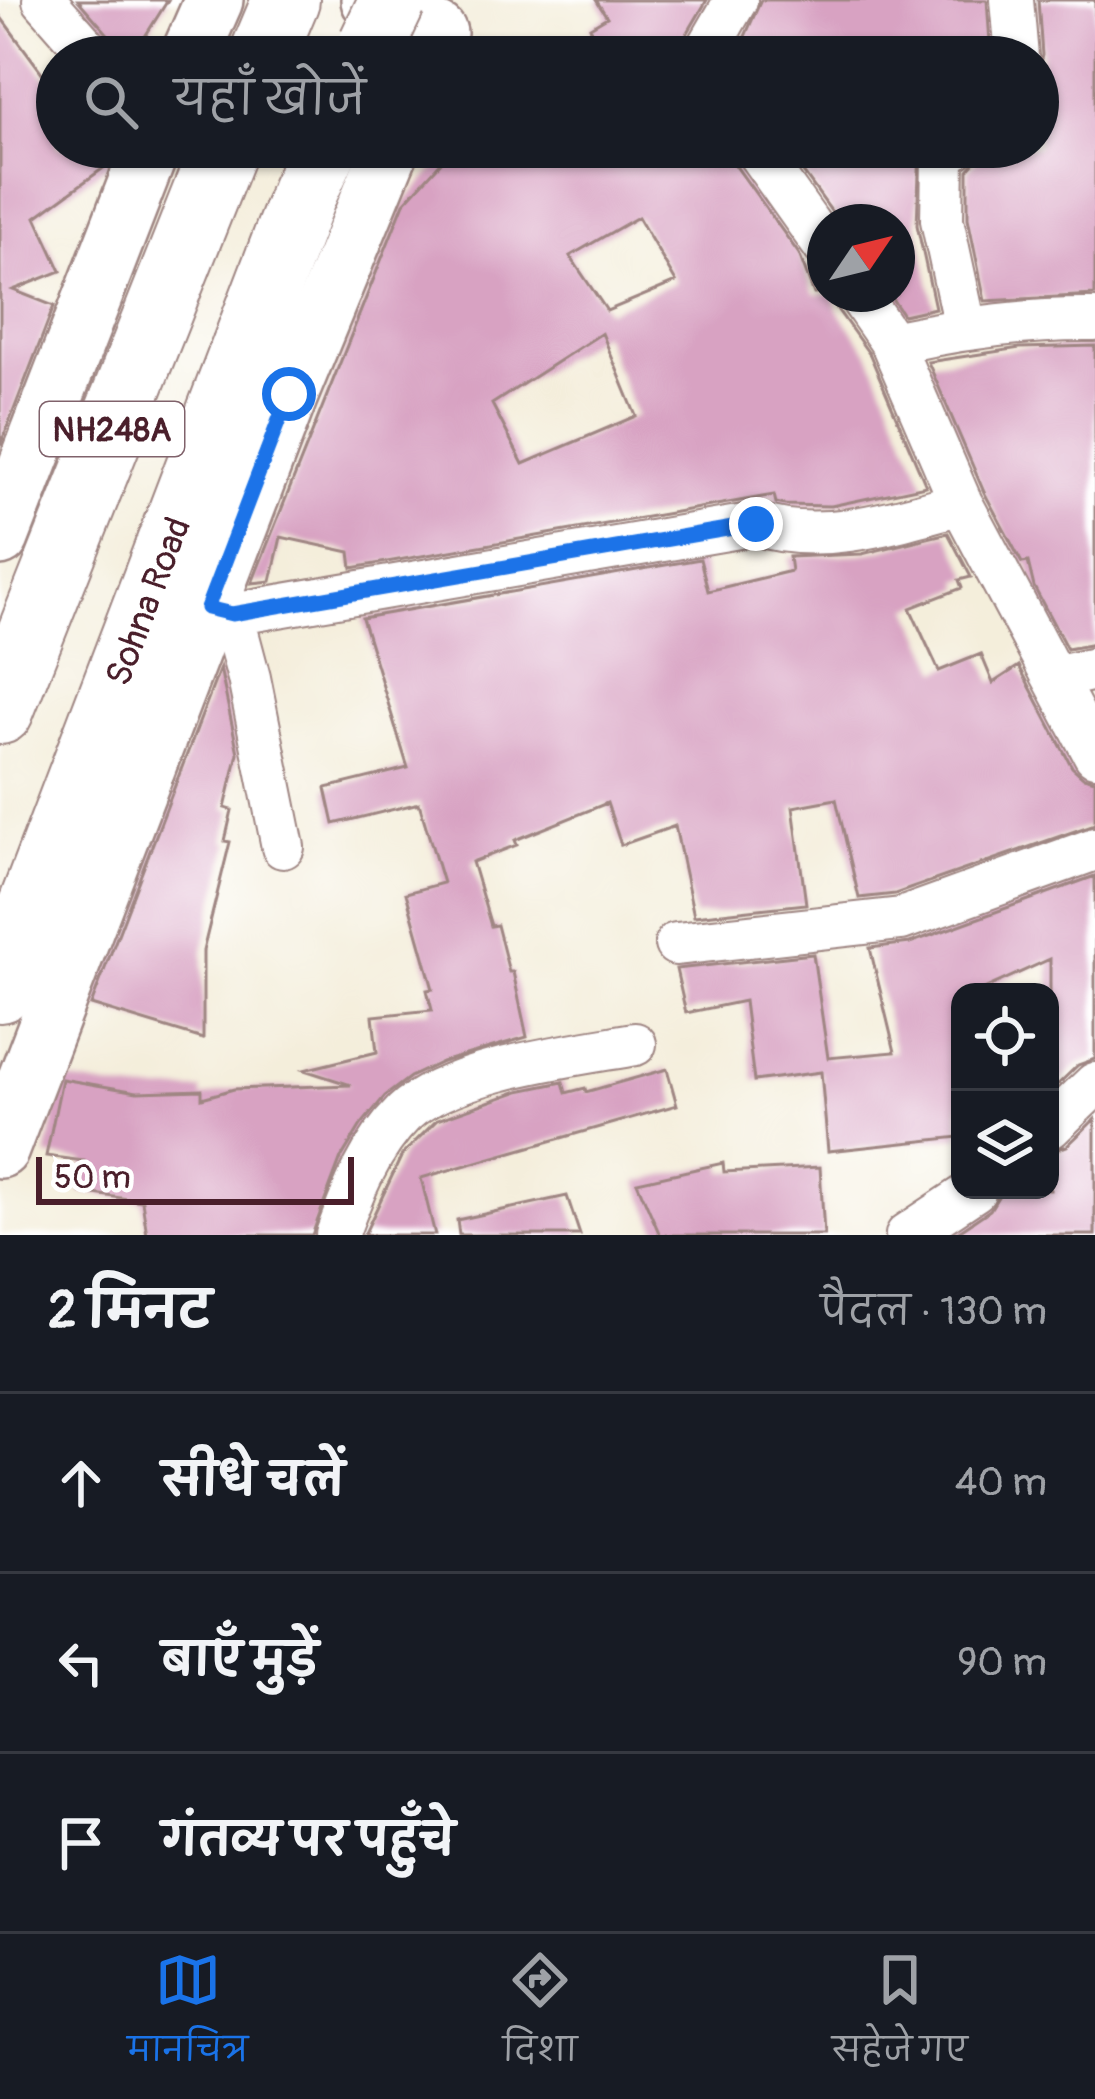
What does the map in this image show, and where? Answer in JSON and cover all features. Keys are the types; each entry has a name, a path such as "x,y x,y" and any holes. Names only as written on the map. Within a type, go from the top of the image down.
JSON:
{"highway":[{"path":"271,36 285,1"},
{"name":"NH248A","path":"0,711 216,168"},
{"name":"Sohna Road","path":"0,989 316,168"}],"main road":[{"path":"198,36 214,0"},
{"path":"0,537 143,168"},
{"path":"0,1149 220,611 289,394 382,168"}],"street":[{"path":"44,0 76,36"},
{"path":"715,36 736,0"},
{"path":"1012,0 1015,36"},
{"path":"769,168 807,222"},
{"path":"943,168 942,220 965,327"},
{"path":"870,312 892,343 961,502 1095,755"},
{"path":"892,343 965,327 1038,319 1095,320"},
{"path":"283,847 220,611 756,524 789,535 883,525 961,502"},
{"path":"1054,678 1095,669"},
{"path":"676,944 901,920 1095,849"},
{"path":"337,1235 356,1182 408,1109 431,1095 519,1064 635,1044"},
{"path":"1059,1118 1095,1084"},
{"path":"908,1235 962,1199"}],"building":[{"path":"78,0 168,0 145,36 110,36"},
{"path":"596,0 707,0 687,36 594,36 590,27 607,17"},
{"path":"761,0 987,0 990,36 745,36"},
{"path":"1038,0 1095,0 1095,295 985,301 968,218 968,170 1059,168 1059,36 1041,36"},
{"path":"0,16 36,65 36,168 103,168 36,217 61,271 13,290 54,306 0,446"},
{"path":"436,168 737,168 799,254 807,275 807,312 839,312 870,355 926,486 831,506 785,505 776,503 774,495 352,568 350,552 281,537 271,581 252,583 404,203","holes":["638,217 676,282 607,311 570,256","602,333 636,416 523,464 492,404"]},
{"path":"800,168 919,168 917,225 935,308 903,315 901,312 915,312 915,204 826,204"},
{"path":"1095,346 1095,644 1067,649 1034,587 1028,562 1022,563 984,492 928,362 1020,348"},
{"path":"948,533 971,577 959,580 962,588 910,608 939,671 981,654 993,683 1019,666 1072,767 1095,780 1095,824 895,894 859,898 836,799 793,807 806,904 694,916 675,826 621,845 607,803 472,862 491,926 497,925 509,972 513,972 527,1037 442,1062 385,1096 341,1158 312,1235 147,1235 142,1201 80,1192 84,1161 46,1156 62,1079 137,1092 202,1090 202,1098 234,1089 351,1085 304,1070 377,1052 373,1016 432,1010 427,990 433,989 406,893 443,883 419,803 334,824 326,788 408,768 362,618 700,559 708,591 791,571 789,557 862,554"},
{"path":"220,668 238,753 225,808 232,810 225,841 230,842 203,951 203,1039 91,1005"},
{"path":"1095,876 1095,1059 1078,1065 1059,1083 1059,983 1050,983 1050,959 997,983 951,983 951,1138 828,1151 821,1072 754,1081 744,1001 686,1013 676,969 813,954 828,1058 895,1052 870,948 910,943"},
{"path":"667,1069 677,1105 421,1178 435,1235 364,1235 402,1155 437,1120 519,1091 563,1082 566,1093 585,1088 586,1092"},
{"path":"1095,1119 1095,1235 953,1235 990,1210 997,1199 1059,1199 1059,1149"},
{"path":"723,1163 724,1172 820,1167 824,1235 660,1235 637,1182"},
{"path":"567,1196 580,1235 459,1235 457,1220"}],"route":[{"path":"289,394 207,608 232,614 756,524"}]}
